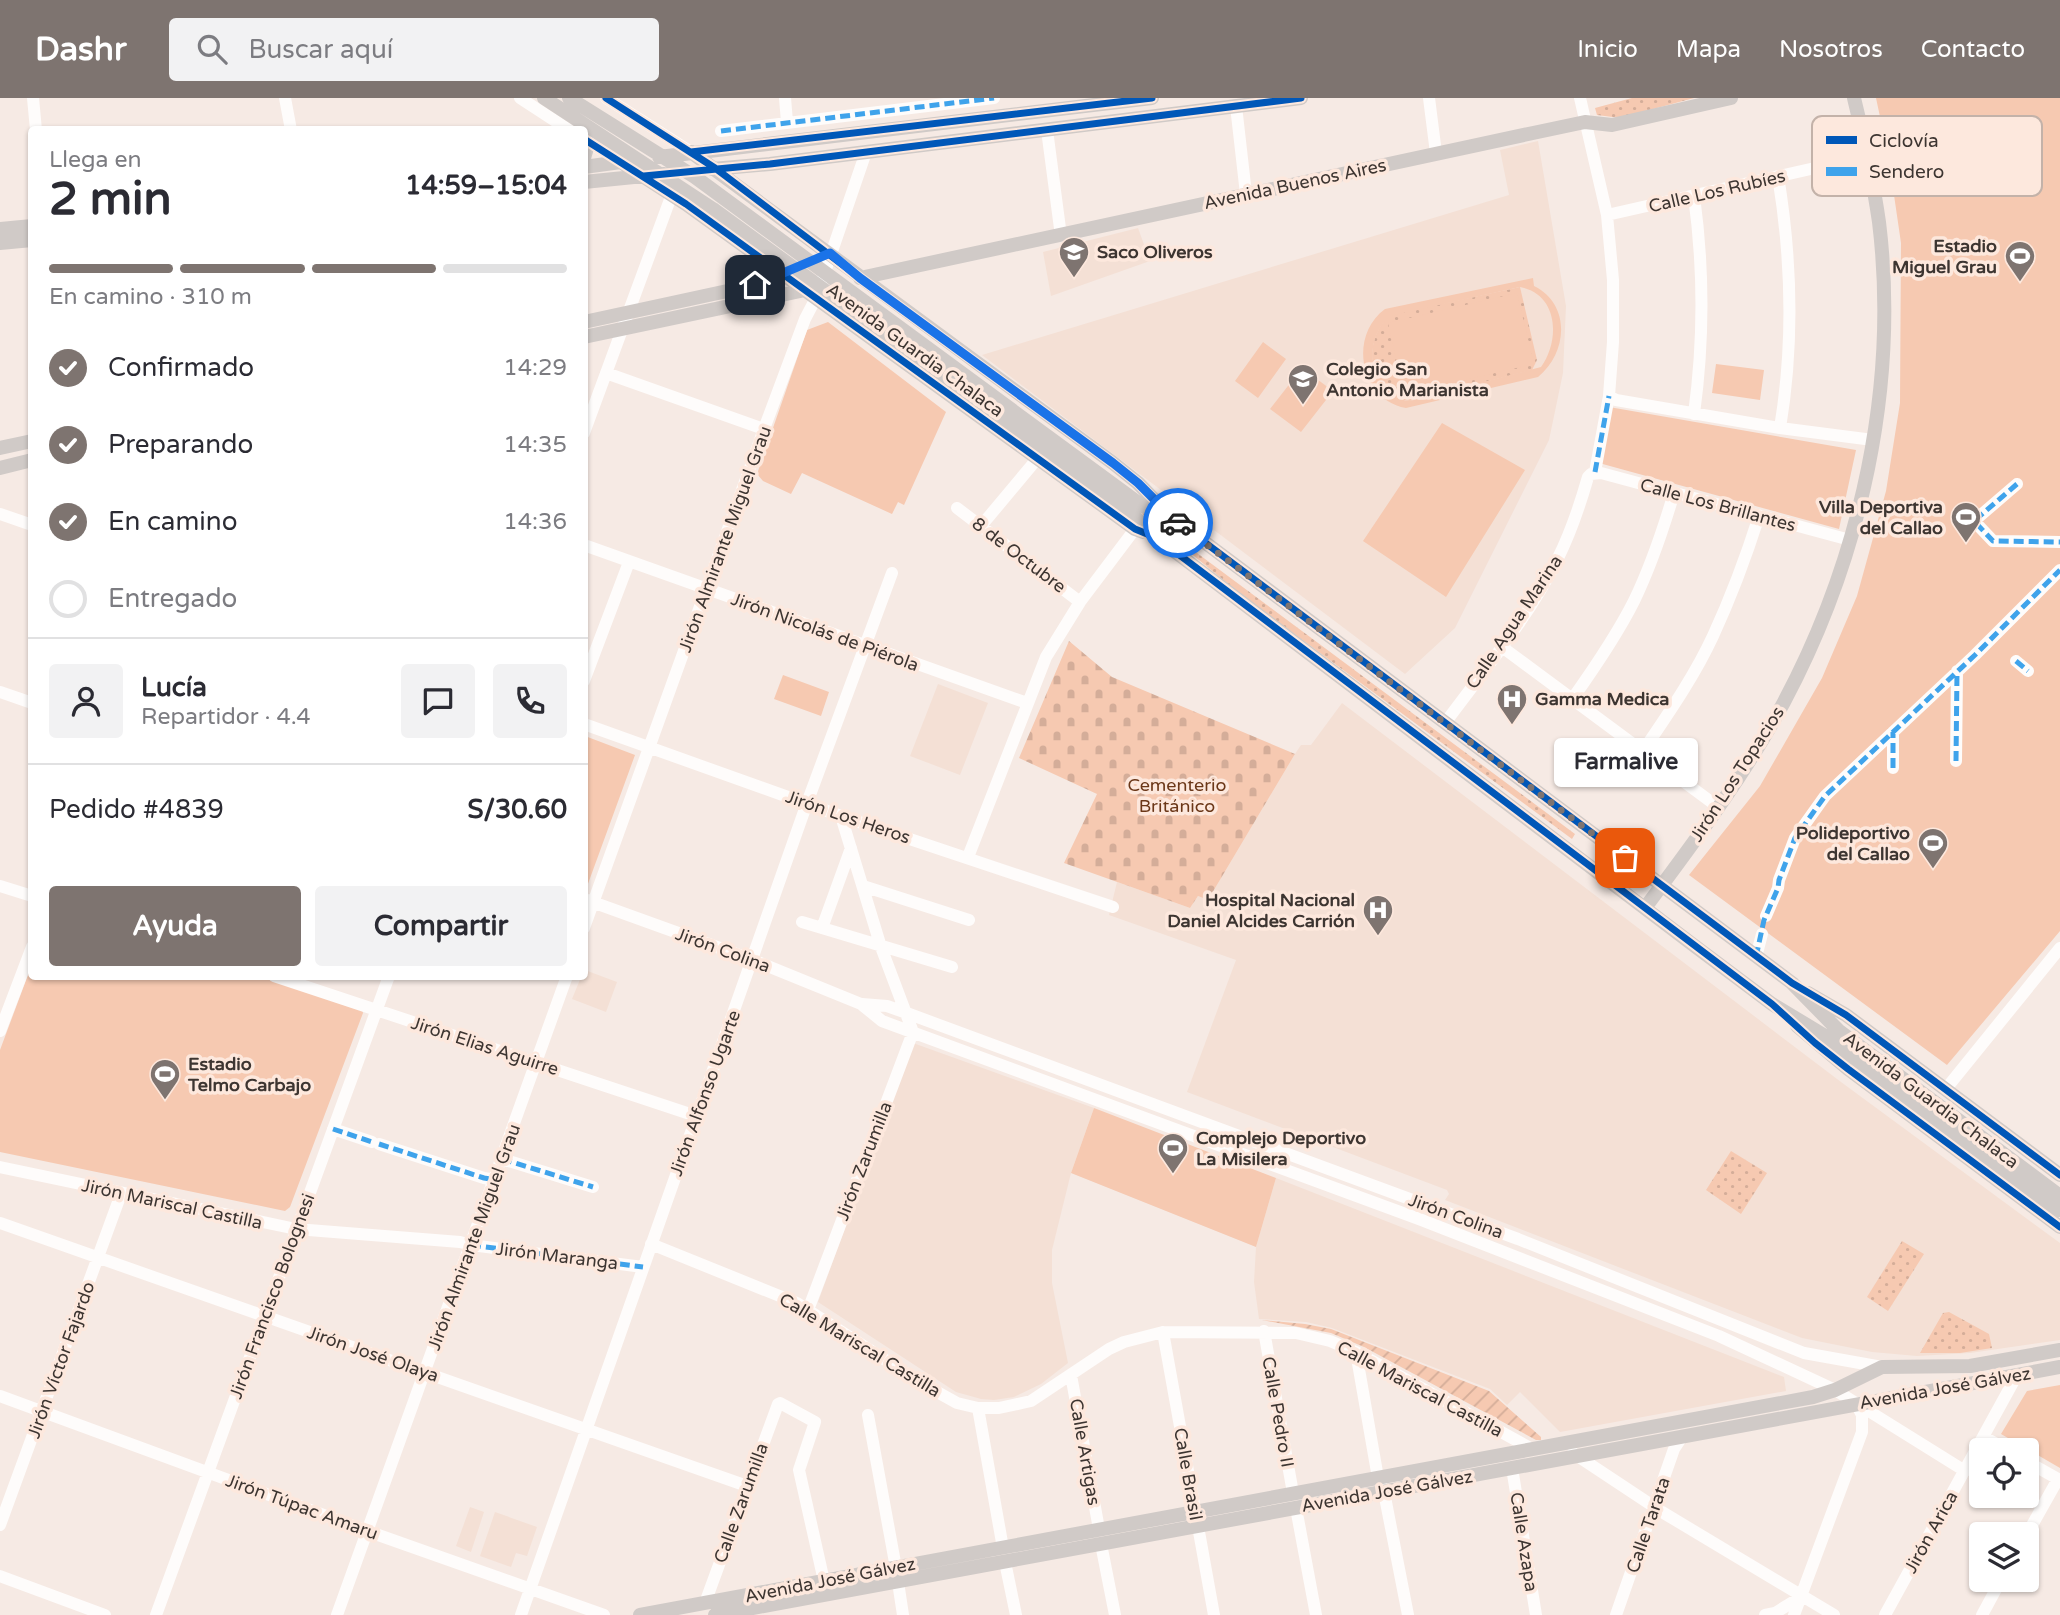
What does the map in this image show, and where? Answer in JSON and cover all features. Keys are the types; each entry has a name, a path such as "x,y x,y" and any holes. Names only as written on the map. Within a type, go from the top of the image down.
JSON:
{"main road":[{"name":"Avenida Guardia Chalaca","path":"544,98 587,126"},
{"name":"Avenida Guardia Chalaca","path":"569,98 695,177 1136,516 1157,538 1772,1004 1831,1033 2060,1196"},
{"path":"588,166 1075,103 1152,98"},
{"path":"588,182 866,152 1301,98"},
{"name":"Avenida Buenos Aires","path":"860,278 1585,122 1612,125 1731,98"},
{"name":"Jirón Los Topacios","path":"1854,98 1858,116"},
{"path":"1144,99 1146,117"},
{"name":"Avenida Guardia Chalaca","path":"588,127 713,209 1136,516"},
{"name":"Avenida Guardia Chalaca","path":"691,152 1113,463 1138,483 1171,517 1792,984 1831,1033 2060,1210"},
{"name":"Avenida Guardia Chalaca","path":"621,162 672,194 1037,458 1136,516 1171,517"},
{"name":"Jirón Los Topacios","path":"1645,908 1754,754 1783,703 1826,610 1850,540 1873,440 1883,346 1883,289 1874,196"},
{"path":"0,229 28,226"},
{"path":"0,243 28,240"},
{"path":"588,321 755,285 830,253"},
{"path":"588,336 810,294"},
{"path":"0,448 28,442"},
{"path":"0,468 28,461"},
{"path":"1792,984 1846,1015 2060,1175"},
{"path":"1772,1004 1848,1069 2060,1227"},
{"name":"Jirón Colina","path":"1889,1368 1970,1366 2060,1350"},
{"name":"Avenida José Gálvez","path":"715,1615 740,1613 897,1575 1196,1519 1296,1508 1381,1485 1562,1444 1857,1405 2060,1367"},
{"path":"1889,1368 1912,1375 1915,1379 1913,1389 1907,1396"},
{"name":"Avenida José Gálvez","path":"1196,1519 1293,1493 1512,1468 1577,1456 1813,1397 1889,1368"},
{"name":"Avenida José Gálvez","path":"640,1615 705,1603 789,1601 824,1581 897,1575"}],"street":[{"path":"33,98 36,126"},
{"path":"285,98 290,126"},
{"path":"521,98 563,126"},
{"name":"Avenida Guardia Chalaca","path":"606,98 691,152"},
{"path":"785,98 787,122"},
{"path":"721,131 994,98"},
{"path":"1429,98 1436,153"},
{"path":"1580,98 1607,215 1613,280 1613,342 1609,396 1616,400 1694,414 1873,440"},
{"path":"1236,106 1246,194"},
{"path":"1047,130 1061,236"},
{"name":"Avenida Guardia Chalaca","path":"588,141 621,162"},
{"name":"Jirón Almirante Miguel Grau","path":"589,900 707,590 805,319 810,294 830,253 866,152"},
{"name":"Calle Los Rubíes","path":"1607,215 1812,168"},
{"path":"1778,176 1787,238 1790,301 1788,363 1780,428"},
{"path":"588,422 672,194"},
{"path":"1694,196 1702,303 1694,414"},
{"path":"606,373 764,429"},
{"name":"Calle Agua Marina","path":"1445,723 1502,647 1558,559 1592,475 1609,396"},
{"path":"981,526 1037,458"},
{"name":"Calle Los Brillantes","path":"1592,475 1674,493 1850,540"},
{"path":"2018,484 1974,521 1993,541 2060,542"},
{"path":"1573,698 1606,651 1634,601 1657,548 1674,493"},
{"name":"8 de Octubre","path":"957,508 1080,602"},
{"path":"0,513 28,524"},
{"path":"968,857 1046,657 1136,516"},
{"path":"1643,751 1680,696 1712,639 1738,578 1759,516"},
{"name":"Jirón Nicolás de Piérola","path":"588,547 1027,703"},
{"path":"588,670 629,562"},
{"path":"1766,916 1795,838 1825,796 2060,570"},
{"name":"Jirón Alfonso Ugarte","path":"521,1615 807,803 892,573"},
{"path":"1502,647 1718,807"},
{"path":"2016,660 2028,671"},
{"path":"1955,761 1957,671"},
{"path":"0,692 28,702"},
{"name":"Jirón Los Heros","path":"588,725 841,816 1113,906"},
{"path":"1893,732 1893,768"},
{"path":"841,816 881,947 913,1032"},
{"path":"822,928 851,848"},
{"path":"0,886 28,895"},
{"path":"863,886 970,920"},
{"name":"Jirón Colina","path":"589,900 753,960 861,1004 882,1021 1511,1253 1691,1325 1835,1390 1965,1471"},
{"path":"802,922 951,967"},
{"path":"1756,957 1762,934"},
{"path":"1945,1090 2060,948"},
{"path":"0,1031 28,958"},
{"name":"Jirón Elias Aguirre","path":"286,980 696,1116"},
{"name":"Jirón Francisco Bolognesi","path":"156,1615 388,980"},
{"name":"Jirón Almirante Miguel Grau","path":"337,1615 566,980"},
{"name":"Jirón Colina","path":"861,1004 887,1006 1300,1158 1518,1239 1804,1353 1889,1368"},
{"name":"Jirón Zarumilla","path":"808,1310 913,1032"},
{"path":"984,1058 988,1043"},
{"path":"1052,1083 1056,1068"},
{"path":"1107,1104 1112,1089"},
{"path":"333,1129 495,1180"},
{"path":"1293,1173 1300,1158"},
{"path":"502,1159 593,1186"},
{"name":"Jirón Mariscal Castilla","path":"0,1167 296,1229 424,1238 471,1245"},
{"path":"1357,1197 1363,1182"},
{"name":"Jirón Víctor Fajardo","path":"0,1525 121,1194"},
{"name":"Jirón José Olaya","path":"0,1223 747,1486"},
{"name":"Calle Mariscal Castilla","path":"651,1244 808,1310 921,1383 957,1403 978,1408 999,1408 1031,1401 1124,1342 1163,1332 1296,1333 1330,1341 1356,1352 1532,1450"},
{"name":"Jirón Maranga","path":"471,1245 643,1267"},
{"name":"Calle Pedro II","path":"1264,1331 1293,1493"},
{"name":"Calle Brasil","path":"1163,1332 1214,1615"},
{"path":"1356,1352 1408,1615"},
{"name":"Calle Artigas","path":"1071,1376 1115,1615"},
{"name":"Jirón Arica","path":"1885,1615 2017,1376"},
{"name":"Jirón Túpac Amaru","path":"0,1396 604,1615"},
{"name":"Calle Zarumilla","path":"705,1603 778,1404 815,1422 799,1471 824,1581"},
{"path":"1794,1615 1862,1432 1862,1415 1857,1405"},
{"path":"978,1408 1016,1615"},
{"path":"868,1415 903,1615"},
{"name":"Calle Tarata","path":"1616,1615 1681,1429"},
{"path":"1562,1444 1654,1507 1834,1615"},
{"name":"Calle Azapa","path":"1512,1468 1536,1615"},
{"path":"2034,1522 2059,1479 2039,1468"},
{"path":"1296,1508 1316,1615"},
{"path":"0,1576 105,1615"},
{"path":"1982,1615 1994,1592"},
{"path":"1765,1615 1775,1613 1801,1597"}],"shaded area":[{"name":"Colegio San Antonio Marianista","path":"1538,141 1566,306 1563,373 1549,440 1455,628 1405,674 982,355 1509,195 1500,150"},
{"name":"Saco Oliveros","path":"1138,228 1150,261 1051,296 1043,252"},
{"path":"938,684 988,703 960,775 910,756"},
{"path":"1342,703 1841,1082 2060,1243 2060,1340 1970,1353 1917,1356 1872,1352 1802,1338 1445,1200 1449,1194 1447,1190 1187,1092 1236,960 1109,915 1117,882 1190,908 1198,896 1208,900 1301,745 1311,745"},
{"path":"588,971 617,982 606,1012 572,999 580,980 588,980"},
{"path":"913,1043 1094,1108 1071,1173 1052,1250 1052,1283 1068,1363 1041,1384 1014,1397 981,1399 956,1392 818,1302"},
{"path":"1276,1178 1784,1377 1786,1391 1560,1432 1520,1392 1507,1405 1490,1389 1332,1328 1306,1322 1259,1319 1254,1282 1256,1247"},
{"path":"470,1507 484,1512 471,1552 456,1546"},
{"path":"495,1512 537,1527 527,1556 516,1553 511,1567 480,1556"}],"green space":[{"path":"1632,98 1694,98 1620,118 1597,115 1595,108"},
{"name":"Villa Deportiva del Callao","path":"1876,98 2060,98 2060,931 1947,1065 1689,875 1760,786 1822,678 1857,596 1886,491 1900,403 1901,243 1894,196 2042,196 2042,116 1880,116"},
{"path":"1533,278 1534,286 1546,294 1560,317 1559,343 1555,356 1538,377 1406,408 1390,403 1378,393 1364,366 1366,335 1373,321 1385,309","holes":["1520,287 1533,291 1549,309 1552,320 1551,345 1541,367 1410,401 1396,397 1385,389 1378,379 1373,366 1375,339 1390,316"]},
{"path":"1520,287 1537,360 1532,370 1410,401 1396,397 1377,379 1372,352 1375,338 1390,315"},
{"path":"1517,293 1534,364 1404,394 1388,323"},
{"path":"828,322 946,412 904,505 898,502 892,514 802,473 791,494 763,481 757,474 807,330"},
{"path":"1263,342 1286,359 1258,398 1235,381"},
{"path":"1716,364 1764,370 1760,400 1712,393"},
{"path":"1302,368 1333,391 1301,432 1270,409"},
{"path":"1609,407 1856,450 1839,529 1599,463"},
{"path":"1442,423 1525,470 1446,597 1363,541"},
{"path":"1123,498 1575,834 1572,839 1243,596"},
{"name":"Cementerio Británico","path":"1069,641 1112,677 1295,754 1208,900 1198,896 1190,908 1064,863 1097,794 1019,758"},
{"path":"783,675 829,692 821,716 774,699"},
{"path":"588,737 635,755 588,884"},
{"name":"Estadio Telmo Carbajo","path":"28,975 28,980 275,980 362,1008 363,1013 290,1207 285,1211 0,1152 0,1050"},
{"name":"Complejo Deportivo La Misilera","path":"1094,1108 1276,1178 1256,1247 1071,1173"},
{"path":"1731,1151 1767,1173 1741,1214 1706,1190"},
{"path":"1902,1241 1924,1254 1888,1311 1867,1297"},
{"path":"1949,1312 1989,1334 1992,1348 1960,1353 1920,1353 1943,1313"},
{"path":"1262,1320 1331,1329 1489,1391 1541,1437 1541,1440 1536,1440 1364,1347 1331,1333"},
{"path":"2060,1385 2060,1468 2039,1456 2039,1438 2008,1438 2001,1434 2027,1391"}],"marked path":[{"path":"721,131 994,98"},
{"path":"1595,472 1609,396"},
{"path":"2017,484 1974,521 1993,541 2060,542"},
{"path":"1756,957 1764,920 1795,838 1825,796 1975,655 2060,570"},
{"path":"2016,661 2028,671"},
{"path":"1956,761 1957,671"},
{"path":"1893,732 1893,768"},
{"path":"333,1129 372,1142"},
{"path":"379,1144 495,1180"},
{"path":"502,1159 593,1187"},
{"path":"471,1245 643,1267"}],"cycle path":[{"path":"606,98 715,168 1113,463 1138,483 1171,517 1792,983 1846,1015 2060,1175"},
{"path":"691,152 1152,98"},
{"path":"644,176 770,164 1301,98"},
{"path":"588,142 686,204 1135,529 1157,538 1772,1004 1848,1069 2060,1227"}],"way so far":[{"path":"1178,523 1625,858"}],"place":[{"name":"Saco Oliveros","path":"1074,279"},
{"name":"Estadio Miguel Grau","path":"2020,283"},
{"name":"Colegio San Antonio Marianista","path":"1303,406"},
{"name":"Villa Deportiva del Callao","path":"1966,544"},
{"name":"Gamma Medica","path":"1512,726"},
{"name":"Farmalive","path":"1625,858"},
{"name":"Polideportivo del Callao","path":"1933,870"},
{"name":"Hospital Nacional Daniel Alcides Carrión","path":"1378,937"},
{"name":"Estadio Telmo Carbajo","path":"165,1101"},
{"name":"Complejo Deportivo La Misilera","path":"1173,1175"}],"route":[{"path":"755,285 830,253 860,278 1113,463 1138,483 1178,523"}]}
